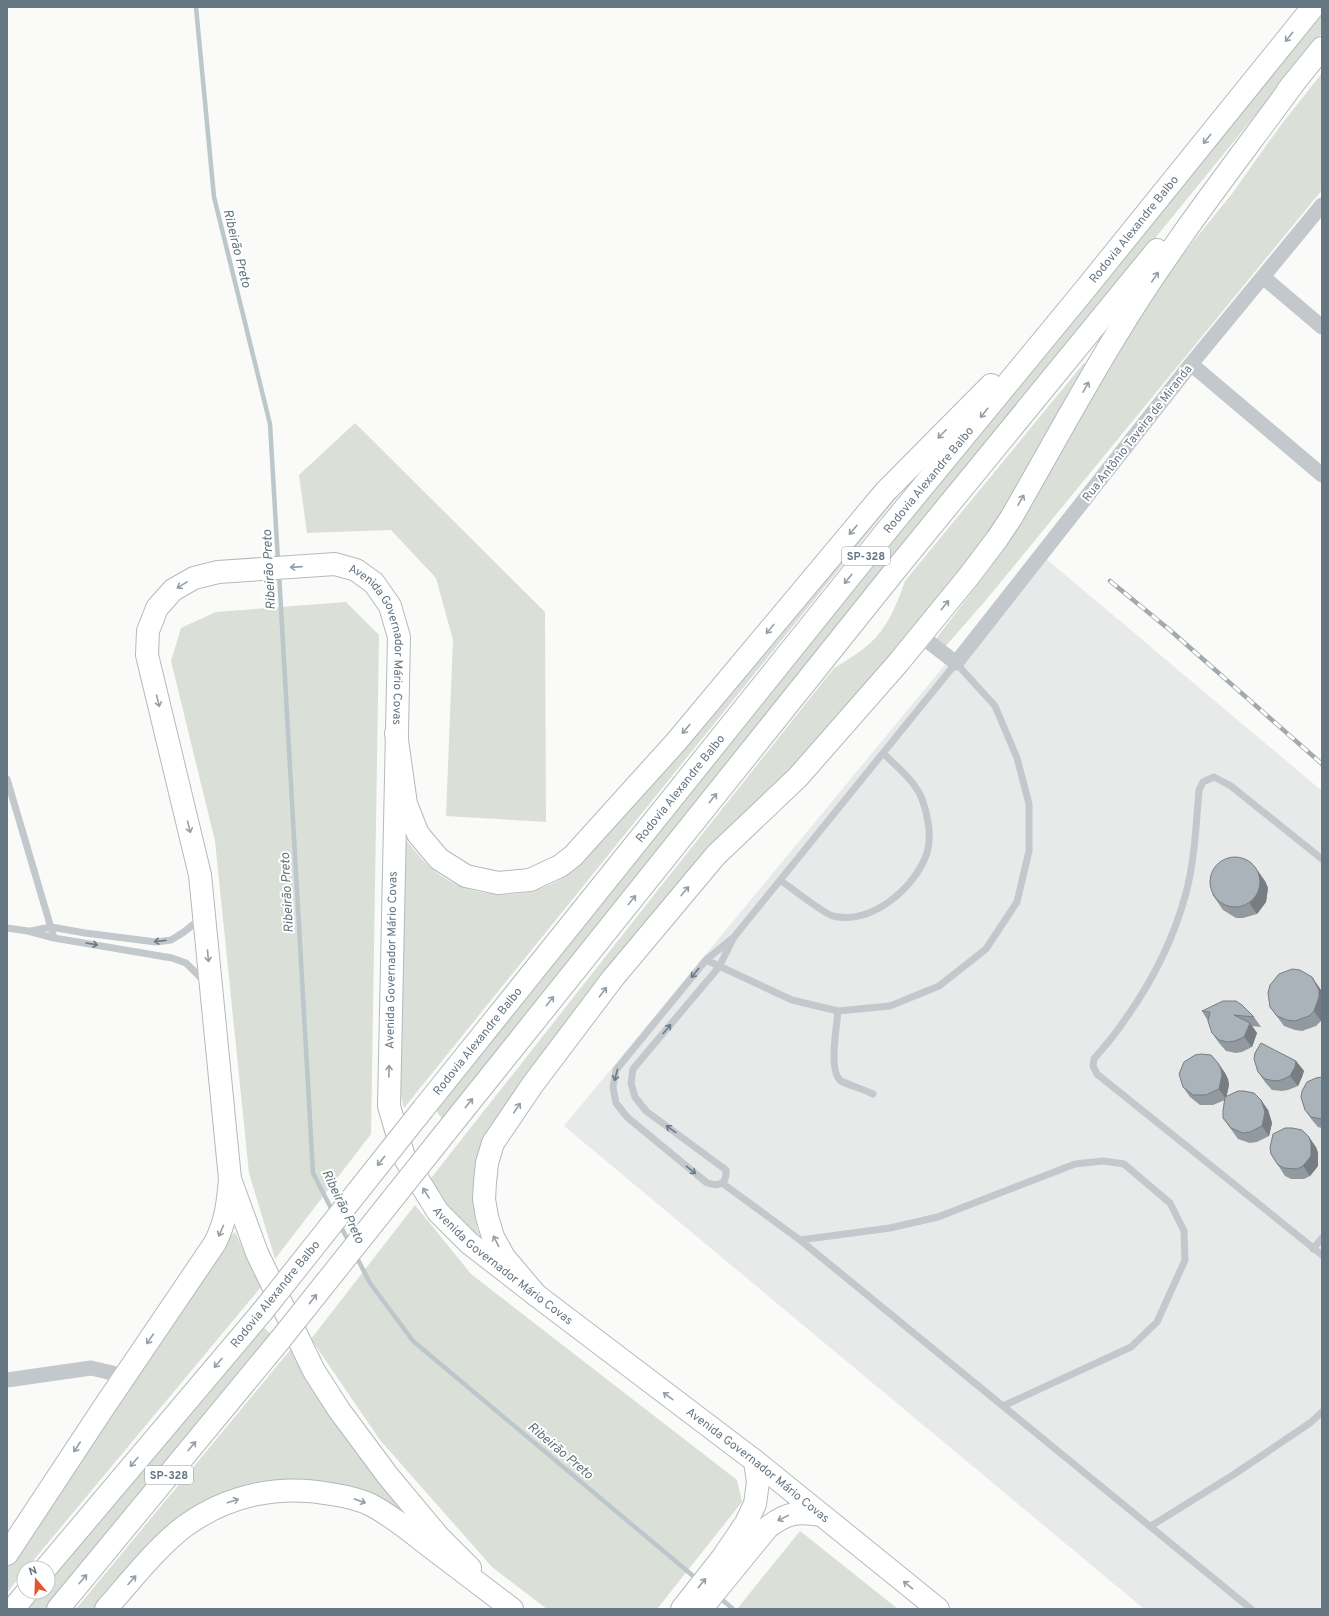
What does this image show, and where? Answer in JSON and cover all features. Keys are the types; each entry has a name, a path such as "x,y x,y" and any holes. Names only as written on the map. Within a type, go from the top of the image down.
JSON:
{"main road":[{"name":"Rodovia Alexandre Balbo","path":"53,1560 262,1312 888,529 1314,7"},
{"name":"SP-328","path":"58,1609 280,1340 897,568 1322,48"},
{"path":"536,1295 504,1256 493,1237 487,1217 484,1199 487,1163 493,1143 533,1084 613,978 711,861 798,777 920,635 969,576 997,539 1011,518 1115,336 1190,226 1296,80"},
{"path":"396,732 406,804 418,834 439,859 466,876 498,883 530,880 560,866 573,856 676,742 885,492 1087,287"},
{"name":"Avenida Governador Mário Covas","path":"512,1609 438,1536 388,1476 339,1410 314,1370 257,1253 230,1179 200,875 147,656 148,631 157,608 173,590 194,578 218,572 334,564 356,570 374,583 390,606 399,637 389,1106 404,1157 438,1212 469,1243 755,1461 938,1609"},
{"path":"7,1554 215,1243 223,1228 227,1211 230,1179"},
{"path":"701,1609 730,1561 755,1504 758,1482 755,1461"},
{"path":"106,1609 166,1543 185,1526 207,1512 228,1502 258,1493 282,1490 315,1491 346,1496 370,1505 393,1519 512,1609"},
{"path":"682,1609 730,1561 781,1518 788,1515 805,1512 821,1515"},
{"path":"13,1609 20,1600"}],"street":[{"name":"Rua Antônio Taveira de Miranda","path":"956,663 1191,364 1322,205"},
{"path":"1262,277 1322,327"},
{"path":"1191,364 1322,475"},
{"path":"920,635 956,663"},
{"path":"7,1380 91,1368 125,1376"}],"lane":[{"path":"706,960 718,967 792,1000 838,1011 890,1006 939,986 986,949 1016,902 1029,851 1029,804 1017,758 995,706 956,663 734,937 718,967 634,1069 631,1083 635,1098 646,1111 726,1170 726,1177 722,1183 714,1186 707,1183 627,1117 616,1103 613,1087 616,1070 706,960 734,937"},
{"path":"780,880 832,916 844,917 859,916 880,910 911,882 921,867 927,852 929,834 926,816 922,799 914,784 883,753"},
{"path":"1322,859 1231,786 1214,777 1203,782 1199,790 1194,850 1186,892 1167,949 1124,1023 1094,1059 1093,1066 1097,1074 1322,1256"},
{"path":"7,779 54,938"},
{"path":"28,931 51,927 156,942 171,940 184,932 204,915"},
{"path":"7,928 28,931 54,938 172,958 186,963 211,988"},
{"path":"838,1011 834,1064 836,1075 841,1080 873,1094"},
{"path":"800,1240 890,1228 938,1217 1075,1164 1102,1161 1124,1164 1170,1202 1184,1231 1185,1260 1157,1322 1131,1346 1003,1406"},
{"path":"722,1183 800,1240 1251,1609"},
{"path":"1313,1249 1322,1238"},
{"path":"1151,1526 1240,1471 1310,1423 1322,1412"}],"shaded area":[{"path":"1322,8 1322,33 886,569 443,1120 435,1109 873,562"},
{"path":"1322,73 1322,190 986,600 944,648 936,641 938,636 991,567 1017,527 1094,389 1166,275 1231,195 1281,125"},
{"path":"1084,363 1087,366 991,532 907,639 493,1125 474,1207 477,1228 483,1243 449,1211 428,1182 834,668 860,652 878,635 894,609 905,581"},
{"path":"355,423 545,612 546,822 446,816 453,640 436,578 391,530 307,533 299,475"},
{"path":"906,486 404,1108 401,1096 401,1075 396,1074 406,840 432,869 443,877 456,884 484,893 514,894 529,892 557,881 575,869 685,747 866,527"},
{"path":"1038,552 1322,791 1322,1609 1144,1609 564,1126"},
{"path":"346,602 379,635 371,1134 275,1259 249,1173 215,841 171,661 181,628 216,612"},
{"path":"415,1205 471,1274 737,1480 742,1502 657,1609 547,1609 492,1567 380,1440 311,1339"},
{"path":"235,1232 261,1287 34,1560 16,1560 16,1581 7,1593 7,1566 223,1244"},
{"path":"262,1326 273,1336 56,1596 56,1571"},
{"path":"291,1349 318,1396 348,1440 414,1525 385,1504 243,1490 98,1609 76,1609"},
{"path":"800,1531 898,1609 737,1609"},
{"path":"32,1600 53,1600 45,1609 25,1609"}],"building":[{"path":"1230,857 1240,857 1253,864 1260,877 1260,887 1253,900 1240,907 1230,907 1221,903 1214,896 1210,887 1210,877 1214,868 1221,861"},
{"path":"1292,969 1300,970 1312,977 1319,990 1319,997 1314,1011 1309,1016 1295,1021 1277,1016 1270,1007 1268,993 1270,985 1279,974"},
{"path":"1223,1001 1236,1001 1254,1017 1234,1015 1250,1023 1244,1037 1235,1041 1228,1042 1219,1040 1212,1033 1208,1021 1210,1012 1202,1011"},
{"path":"1261,1043 1296,1061 1295,1067 1290,1076 1275,1081 1265,1079 1258,1072 1254,1059 1255,1053"},
{"path":"1195,1055 1211,1055 1218,1063 1222,1075 1219,1089 1206,1095 1193,1095 1183,1087 1179,1074 1184,1062"},
{"path":"1322,1077 1321,1119 1311,1117 1305,1110 1301,1097 1302,1091 1307,1082"},
{"path":"1238,1091 1254,1093 1261,1100 1265,1112 1262,1126 1250,1132 1243,1133 1231,1128 1223,1118 1225,1097"},
{"path":"1285,1128 1302,1130 1309,1137 1311,1143 1311,1156 1303,1166 1297,1169 1284,1168 1278,1165 1271,1154 1270,1148 1273,1134"}],"waterway":[{"name":"Ribeirão Preto","path":"196,7 214,197 270,424 278,561"},
{"name":"Ribeirão Preto","path":"279,573 313,1173 333,1212"},
{"name":"Ribeirão Preto","path":"339,1223 350,1244"},
{"name":"Ribeirão Preto","path":"356,1256 370,1283 413,1341 698,1580"},
{"name":"Ribeirão Preto","path":"719,1597 733,1609"}],"railway":[{"path":"1110,581 1171,631 1322,764"}]}
